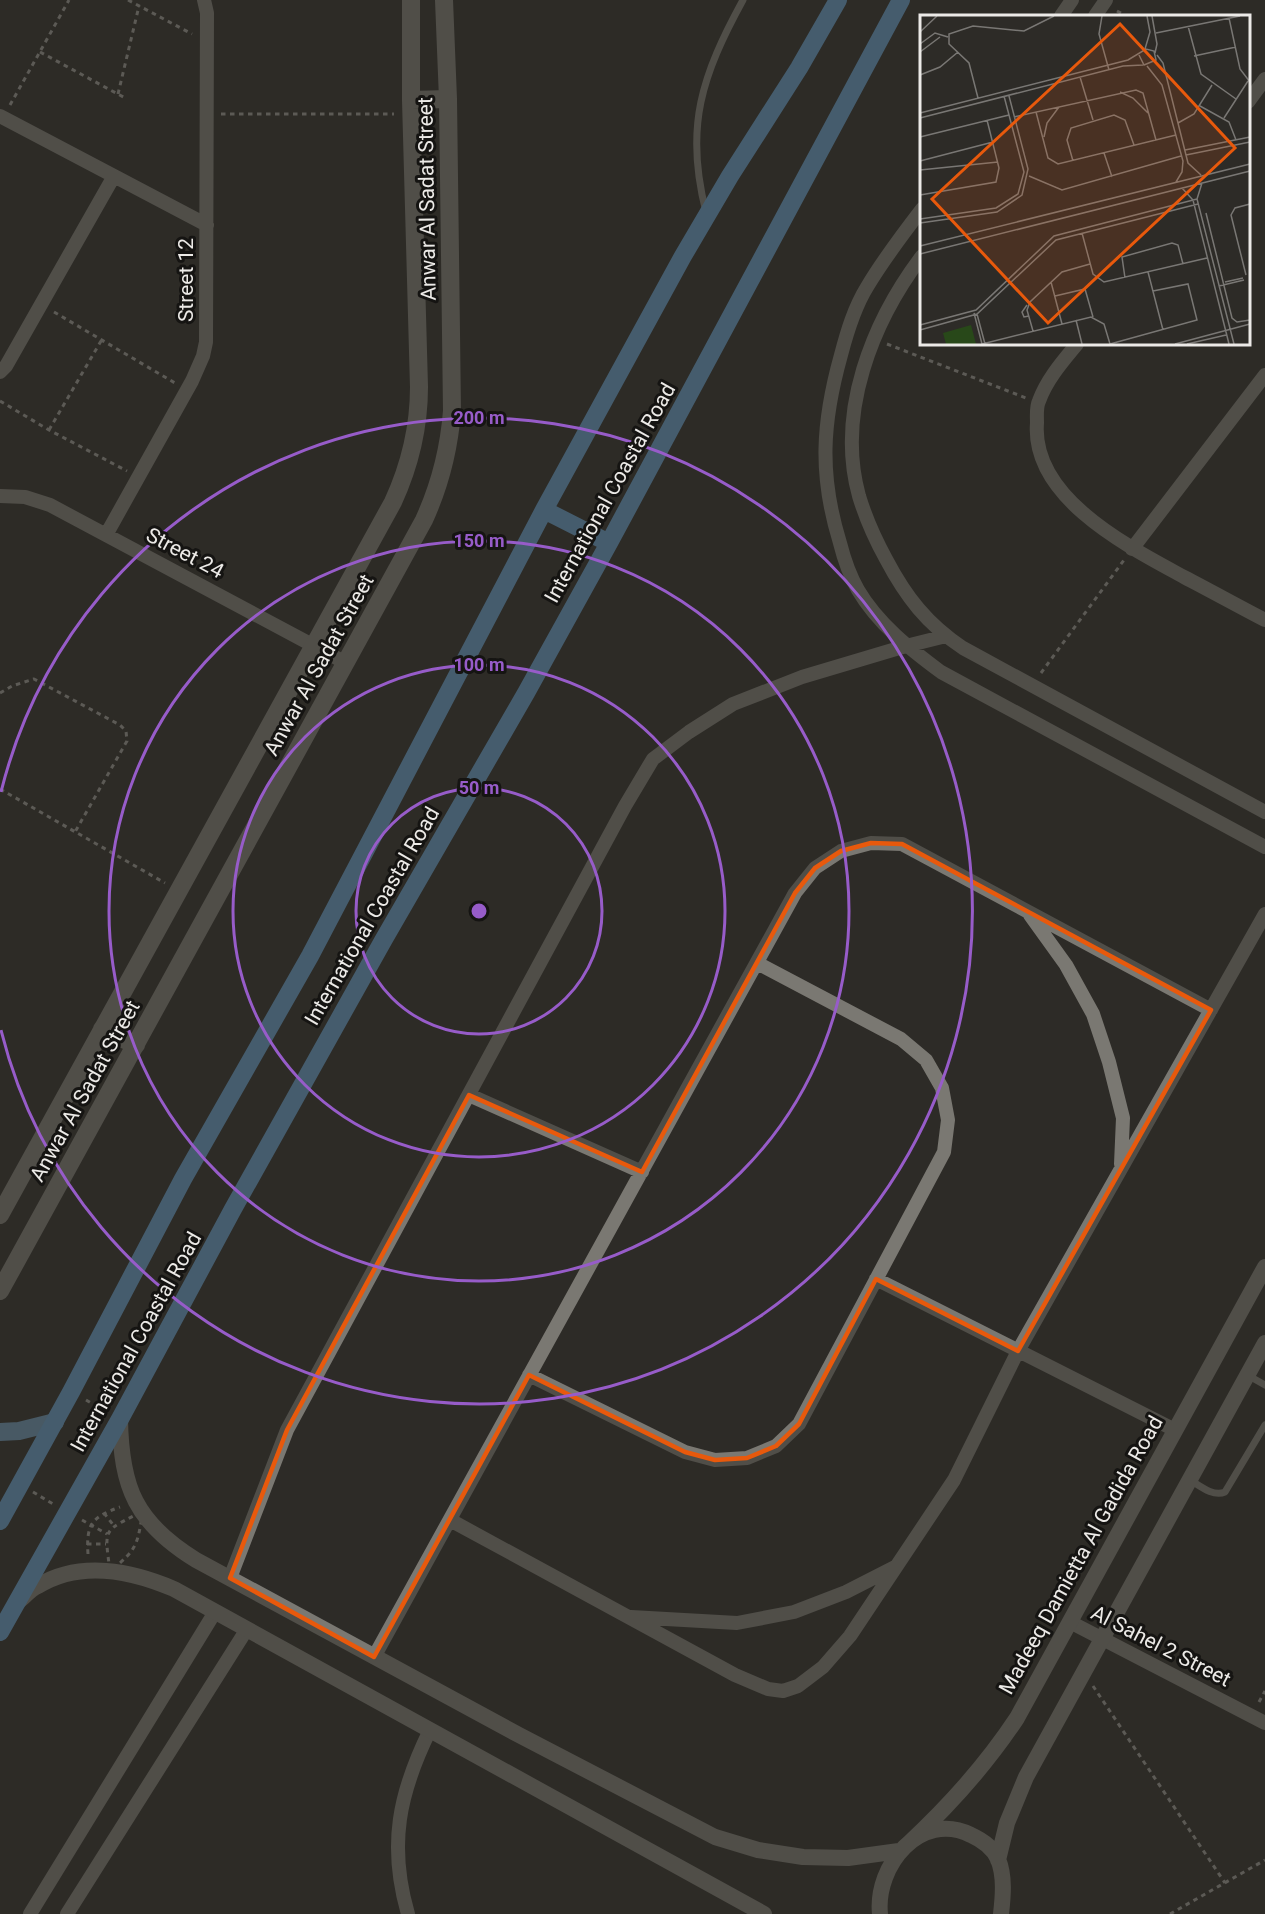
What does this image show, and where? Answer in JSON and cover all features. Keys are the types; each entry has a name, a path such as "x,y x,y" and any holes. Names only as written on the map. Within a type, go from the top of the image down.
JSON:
{"highway":[{"name":"International Coastal Road","path":"0,1521 183,1179 315,946 544,510 707,215 838,0"},
{"name":"International Coastal Road","path":"0,1632 120,1419 245,1188 609,543 901,0"},
{"path":"544,510 609,543"}],"main road":[{"name":"Anwar Al Sadat Street","path":"0,1215 393,502 414,446 419,387 411,0"},
{"name":"Anwar Al Sadat Street","path":"0,1291 346,663 433,500 447,456 452,411 448,99 444,0"},
{"path":"412,107 448,99"},
{"path":"102,1029 136,1045"},
{"path":"0,1432 19,1431 55,1422"}],"street":[{"path":"1062,15 1072,0"},
{"path":"1096,15 1106,0"},
{"name":"Street 12","path":"106,534 198,369 206,342 206,4"},
{"path":"1250,99 1265,79"},
{"path":"2,117 207,225"},
{"path":"0,372 6,366 114,176"},
{"path":"920,210 888,253 866,289 848,328 827,416 825,465 831,513 844,559 858,590 881,620 906,646 941,672 1265,848"},
{"path":"920,258 891,303 874,339 861,377 854,416 853,455 859,494 871,532 915,607 946,636 963,648 1265,812"},
{"path":"1076,345 1053,374 1038,402 1036,435 1045,466 1067,497 1095,524 1132,549 1265,620"},
{"path":"1132,549 1265,375"},
{"name":"Street 24","path":"0,496 25,497 50,505 346,663"},
{"path":"230,1578 287,1430 653,759 689,732 733,704 802,677 946,636"},
{"path":"374,1657 795,893 815,868 841,851 871,843 902,844 1211,1010"},
{"path":"1027,911 1066,965 1094,1014 1123,1118 1121,1168"},
{"path":"450,1520 735,1676 768,1689 783,1691 798,1686 823,1667 850,1636 954,1480 1018,1351 1265,914"},
{"path":"530,1375 685,1452 716,1460 747,1458 776,1446 799,1424 944,1152 948,1120 942,1088 926,1060 901,1039 758,963"},
{"path":"469,1095 642,1172"},
{"name":"Madeeq Damietta Al Gadida Road","path":"880,1914 882,1882 889,1866 904,1847 951,1803 998,1747 1017,1718 1265,1267"},
{"path":"876,1279 1175,1430"},
{"path":"1001,1914 1003,1887 998,1860 1007,1823 1026,1777 1265,1343"},
{"path":"120,1419 124,1472 139,1507 163,1537 178,1548 519,1735 716,1837 758,1850 803,1857 848,1858 904,1847 926,1833 936,1830 957,1830 985,1843 998,1860"},
{"path":"626,1617 736,1623 794,1612 846,1592 896,1566"},
{"path":"16,1603 38,1586 73,1573 110,1571 132,1574 158,1582 764,1914"},
{"path":"30,1914 215,1612"},
{"name":"Al Sahel 2 Street","path":"1070,1622 1265,1723"},
{"path":"67,1914 246,1629"},
{"path":"408,1914 398,1866 398,1831 404,1796 414,1762 430,1730"}],"lane":[{"path":"707,215 696,164 698,112 712,62 743,0"},
{"path":"1247,1375 1265,1384"},
{"path":"1190,1480 1215,1494 1226,1492 1265,1425"}],"path":[{"path":"2,117 69,0"},
{"path":"128,0 207,41"},
{"path":"118,94 139,6"},
{"path":"40,52 128,99"},
{"path":"207,114 412,107"},
{"path":"41,305 187,390"},
{"path":"874,339 1038,402"},
{"path":"49,430 102,340"},
{"path":"0,401 138,477"},
{"path":"1032,685 1132,549"},
{"path":"0,693 12,686 34,679 120,725 126,731 127,741 75,832"},
{"path":"0,789 178,891"},
{"path":"71,1392 120,1419"},
{"path":"90,1571 87,1534 90,1525 97,1516 104,1512 139,1507"},
{"path":"139,1507 138,1541 129,1556 110,1571 106,1544 107,1534 139,1507"},
{"path":"104,1512 114,1526"},
{"path":"87,1544 106,1544"},
{"path":"1084,1672 1225,1883"},
{"path":"1170,1914 1265,1860"}],"highlighted area":[{"path":"871,843 902,844 1211,1010 1018,1351 876,1279 799,1424 776,1446 747,1458 715,1460 685,1452 529,1375 374,1657 230,1578 287,1430 469,1095 642,1172 795,893 815,868 841,851"}]}
